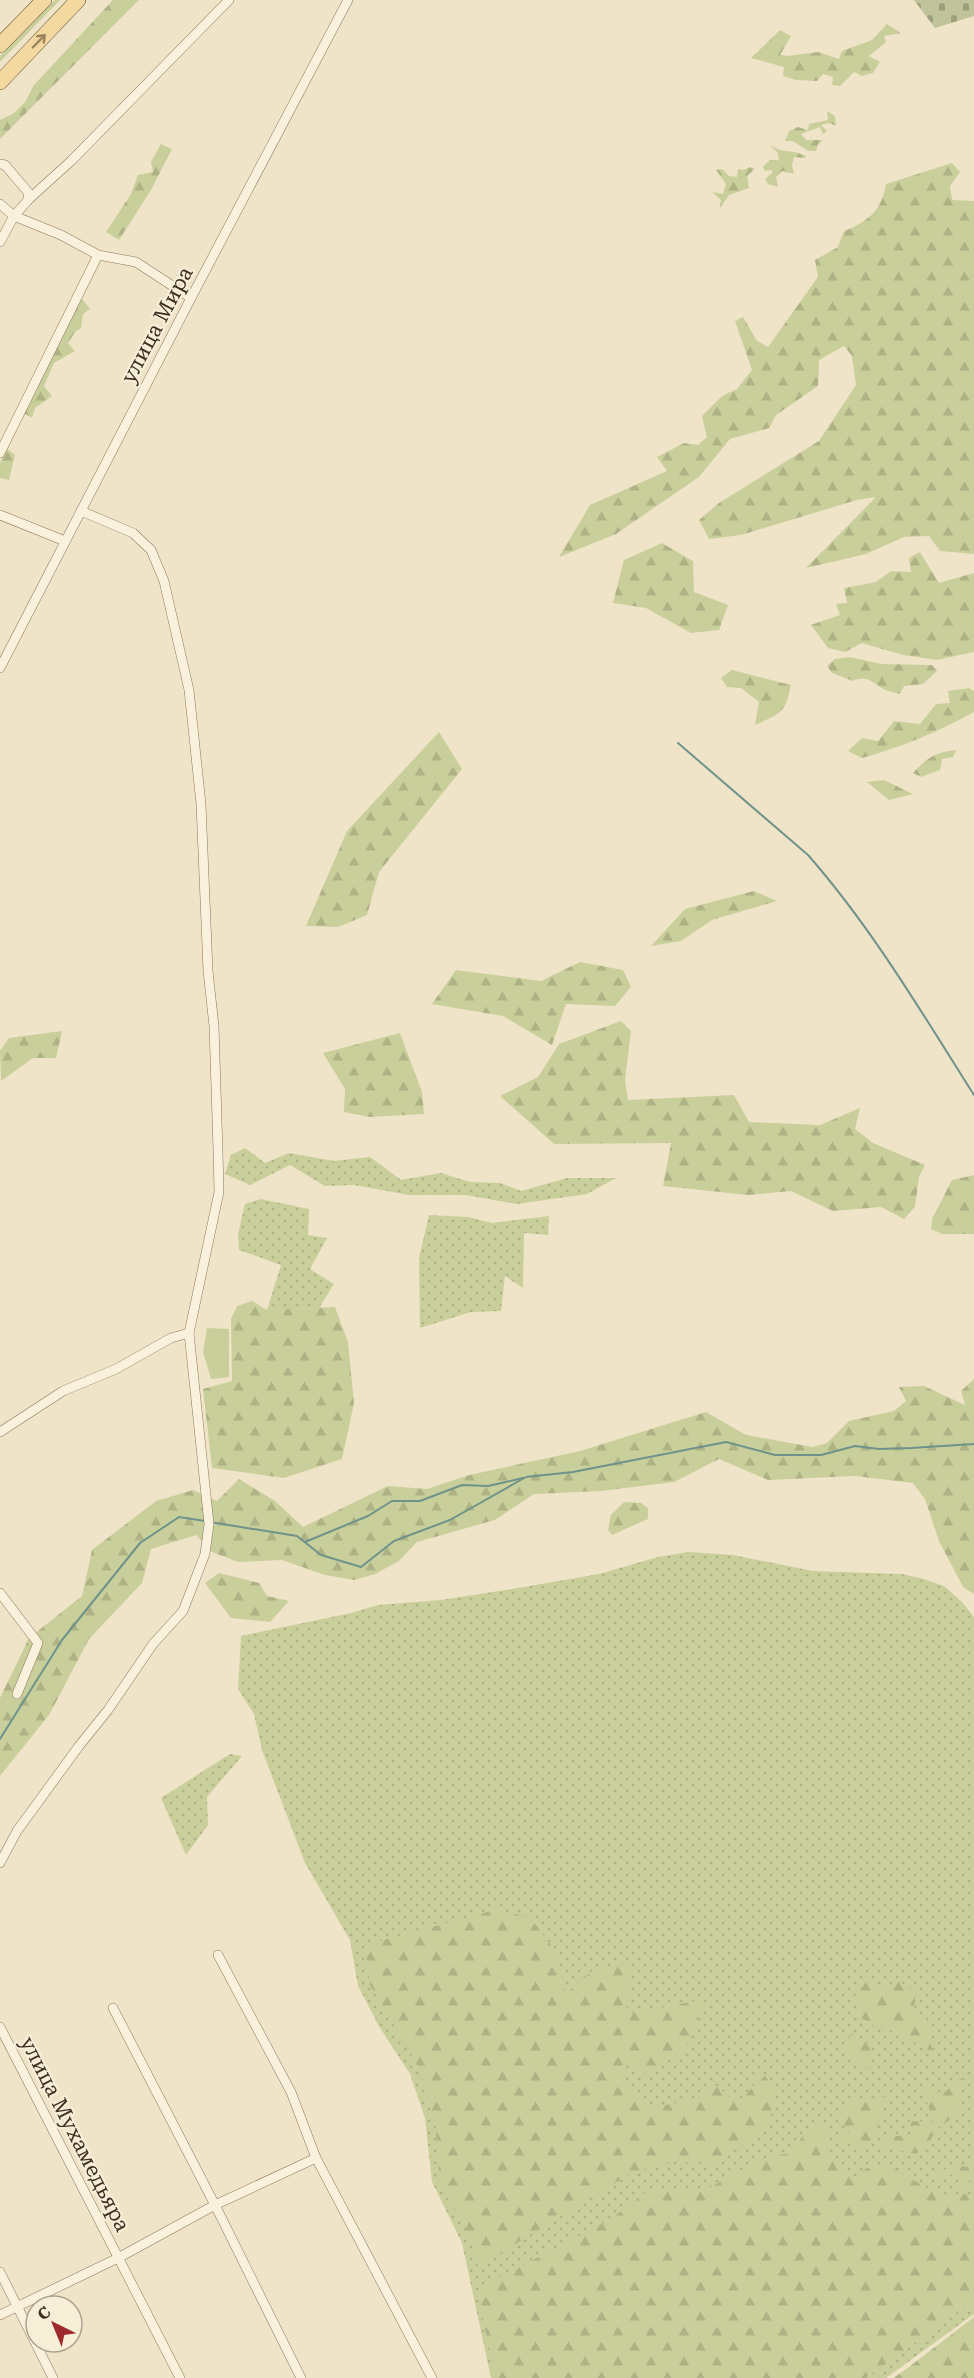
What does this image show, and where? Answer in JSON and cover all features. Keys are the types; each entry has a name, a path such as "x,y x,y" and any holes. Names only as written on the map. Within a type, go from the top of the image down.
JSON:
{"main road":[{"path":"0,45 44,0"},
{"path":"0,82 78,0"}],"street":[{"path":"0,242 14,216 30,199 71,161 229,0"},
{"name":"улица Мира","path":"0,668 348,0"},
{"path":"0,164 5,165 30,199"},
{"path":"0,204 14,216 61,235 98,255 136,262 191,298"},
{"path":"0,453 98,255"},
{"path":"0,1863 17,1831 108,1710 153,1644 183,1611 204,1554 208,1520 189,1333 219,1192 214,1026 208,971 201,804 189,690 164,581 151,550 133,532 81,511"},
{"path":"0,515 65,541"},
{"path":"0,1432 63,1391 116,1369 171,1338 189,1333"},
{"path":"0,1593 38,1643 17,1694"},
{"path":"218,1955 291,2092 316,2158 432,2378"},
{"path":"113,2008 301,2378"},
{"name":"улица Мухамедьяра","path":"0,2027 180,2378"},
{"name":"улица Мухамедьяра","path":"0,2315 118,2258 215,2205 316,2158"},
{"path":"0,2272 53,2378"}],"green space":[{"path":"55,0 60,0 0,62 0,56"},
{"path":"113,0 139,0 0,139 0,120 14,113 25,102 34,85"},
{"path":"914,0 974,0 974,16 935,28"},
{"path":"887,24 901,33 884,36 886,42 869,56 880,62 873,73 862,76 854,72 840,86 832,85 833,77 823,74 817,81 796,80 783,76 784,67 751,58 780,30 791,36 780,55 819,52 839,59 842,51 872,40"},
{"path":"827,111 835,116 836,126 829,123 821,125 827,131 823,134 820,127 801,134 806,140 823,140 818,144 816,151 808,151 793,141 785,141 789,131 798,127 808,130 809,124 828,120"},
{"path":"161,144 172,149 151,190 119,240 106,232 131,194 138,175 153,172 151,162"},
{"path":"769,144 806,156 805,158 794,157 792,165 794,174 782,171 776,177 778,187 768,184 765,179 773,172 765,171 763,167 770,160 779,160 778,153"},
{"path":"952,163 960,172 950,186 952,200 974,201 974,554 940,551 929,536 904,537 866,554 806,568 876,497 857,500 741,535 709,539 699,520 719,503 819,441 856,385 852,356 844,346 819,360 818,386 776,415 769,428 730,439 699,477 616,534 559,557 590,505 667,471 657,457 684,443 698,445 707,437 702,416 722,396 737,389 752,370 735,321 743,317 757,341 768,347 818,277 815,260 838,247 844,231 860,224 872,214 881,201 886,184"},
{"path":"750,167 755,169 747,176 749,188 729,195 720,208 721,200 712,192 723,194 726,184 716,170 722,169 729,176 737,177 738,169 743,170"},
{"path":"82,299 90,309 83,314 81,328 75,332 68,343 75,351 54,363 44,386 52,396 35,408 32,418 24,413 70,317"},
{"path":"7,449 15,455 9,480 0,478 0,463"},
{"path":"662,543 693,561 694,592 728,605 719,630 691,633 646,608 613,603 624,560"},
{"path":"920,552 939,583 974,573 974,652 937,660 903,655 862,643 845,652 828,648 811,625 840,615 836,604 847,603 844,588 876,582 891,571 911,572 909,558"},
{"path":"849,657 881,664 932,665 937,671 923,684 904,686 900,694 884,690 868,680 853,681 832,673 827,666 835,659"},
{"path":"732,670 791,685 784,707 776,715 755,725 759,702 741,688 727,687 721,678"},
{"path":"969,688 974,691 974,712 919,738 862,758 848,751 862,738 878,741 894,721 920,724 936,704 950,703 948,691"},
{"path":"439,732 462,769 379,872 367,915 338,927 306,926 347,831"},
{"path":"956,750 953,757 942,759 940,770 921,777 913,773 932,757 942,752"},
{"path":"884,780 913,794 889,800 867,782"},
{"path":"754,891 777,901 712,920 681,941 651,946 685,909"},
{"path":"580,962 623,970 631,987 615,1006 566,1004 552,1045 503,1016 432,1004 456,970 541,981"},
{"path":"621,1021 631,1031 625,1080 628,1100 734,1095 749,1122 820,1125 860,1108 855,1129 873,1143 925,1165 919,1177 915,1207 904,1219 881,1207 833,1211 791,1191 748,1195 663,1186 671,1143 554,1144 500,1096 538,1077 559,1044"},
{"path":"62,1031 56,1058 33,1058 1,1081 0,1051 9,1038"},
{"path":"400,1033 422,1092 424,1114 369,1117 344,1112 345,1089 323,1053"},
{"path":"245,1148 265,1163 289,1153 334,1161 370,1157 401,1180 441,1173 470,1182 500,1183 521,1191 567,1178 616,1178 587,1194 517,1204 465,1195 409,1195 354,1185 325,1186 290,1165 250,1185 225,1174 231,1155"},
{"path":"974,1175 974,1234 942,1234 931,1229 932,1219 952,1180"},
{"path":"261,1199 309,1209 308,1235 327,1238 310,1269 334,1284 319,1308 267,1310 281,1265 239,1250 238,1234 245,1204"},
{"path":"429,1215 468,1217 492,1223 549,1216 548,1235 524,1233 523,1288 505,1276 501,1311 471,1312 420,1328 419,1258"},
{"path":"252,1301 267,1310 335,1307 348,1342 354,1403 342,1459 284,1478 212,1468 203,1389 232,1381 231,1319 237,1306"},
{"path":"207,1328 229,1329 229,1377 211,1379 203,1352"},
{"path":"974,1379 974,1594 963,1587 939,1541 925,1499 913,1483 855,1476 768,1480 719,1459 674,1482 601,1491 534,1494 495,1520 417,1542 399,1561 375,1574 354,1580 325,1575 282,1560 238,1562 212,1552 196,1535 151,1549 142,1583 89,1639 49,1715 0,1776 0,1698 29,1638 82,1596 92,1550 156,1501 193,1490 217,1501 239,1479 275,1501 303,1527 388,1486 427,1489 469,1475 580,1451 706,1412 746,1435 813,1447 827,1443 849,1421 894,1411 906,1401 899,1387 924,1386 965,1405 961,1391"},
{"path":"624,1502 641,1503 648,1508 648,1519 612,1535 608,1530 611,1515"},
{"path":"688,1552 733,1555 813,1571 902,1574 924,1579 944,1586 962,1602 974,1617 974,2314 886,2378 491,2378 462,2243 432,2182 425,2118 410,2074 380,2028 358,1986 350,1940 305,1863 262,1750 254,1714 238,1689 241,1636 351,1613 378,1605 441,1600 599,1574 658,1557"},
{"path":"219,1573 259,1583 267,1596 289,1601 270,1622 231,1618 205,1583"},
{"path":"230,1754 242,1756 207,1797 208,1825 186,1855 161,1798"},
{"path":"495,1910 530,1917 556,1952 566,1994 593,1970 631,1962 626,2015 705,1999 685,2049 647,2075 628,2061 622,2083 651,2108 700,2098 717,2086 739,2105 762,2073 776,2089 768,2129 712,2164 674,2162 633,2172 478,2267 472,2239 440,2185 435,2119 419,2068 370,1985 365,1945"},
{"path":"891,1974 916,1994 913,2015 928,2019 932,2052 899,2033 872,2025 857,2015 855,1996 868,1980 893,1991"},
{"path":"851,2034 872,2045 872,2071 842,2049"},
{"path":"961,2077 958,2115 937,2128 931,2139 916,2154 879,2146 890,2136 913,2136 909,2121 933,2122 922,2085 942,2095"},
{"path":"889,2096 875,2131 865,2148 837,2141 851,2131 835,2118 853,2102"},
{"path":"827,2124 826,2149 853,2178 867,2168 890,2167 940,2195 966,2194 974,2209 974,2300 866,2378 495,2378 479,2299 480,2288 611,2219 646,2192 711,2187 760,2159 791,2153 808,2128"},
{"path":"974,2163 974,2179 971,2178 963,2191 955,2174 935,2177 952,2164 966,2167"},
{"path":"974,2317 974,2378 893,2378 905,2370"}],"waterway":[{"path":"678,743 808,855 875,941 974,1095"},
{"path":"210,1522 297,1536 321,1555 361,1567 394,1541 450,1520 526,1477 573,1472 726,1442 775,1455 821,1455 855,1446 879,1449 974,1444"},
{"path":"305,1542 368,1516 392,1501 420,1501 462,1485 488,1486 523,1478"},
{"path":"0,1739 62,1640 140,1543 179,1517 205,1521"}]}
